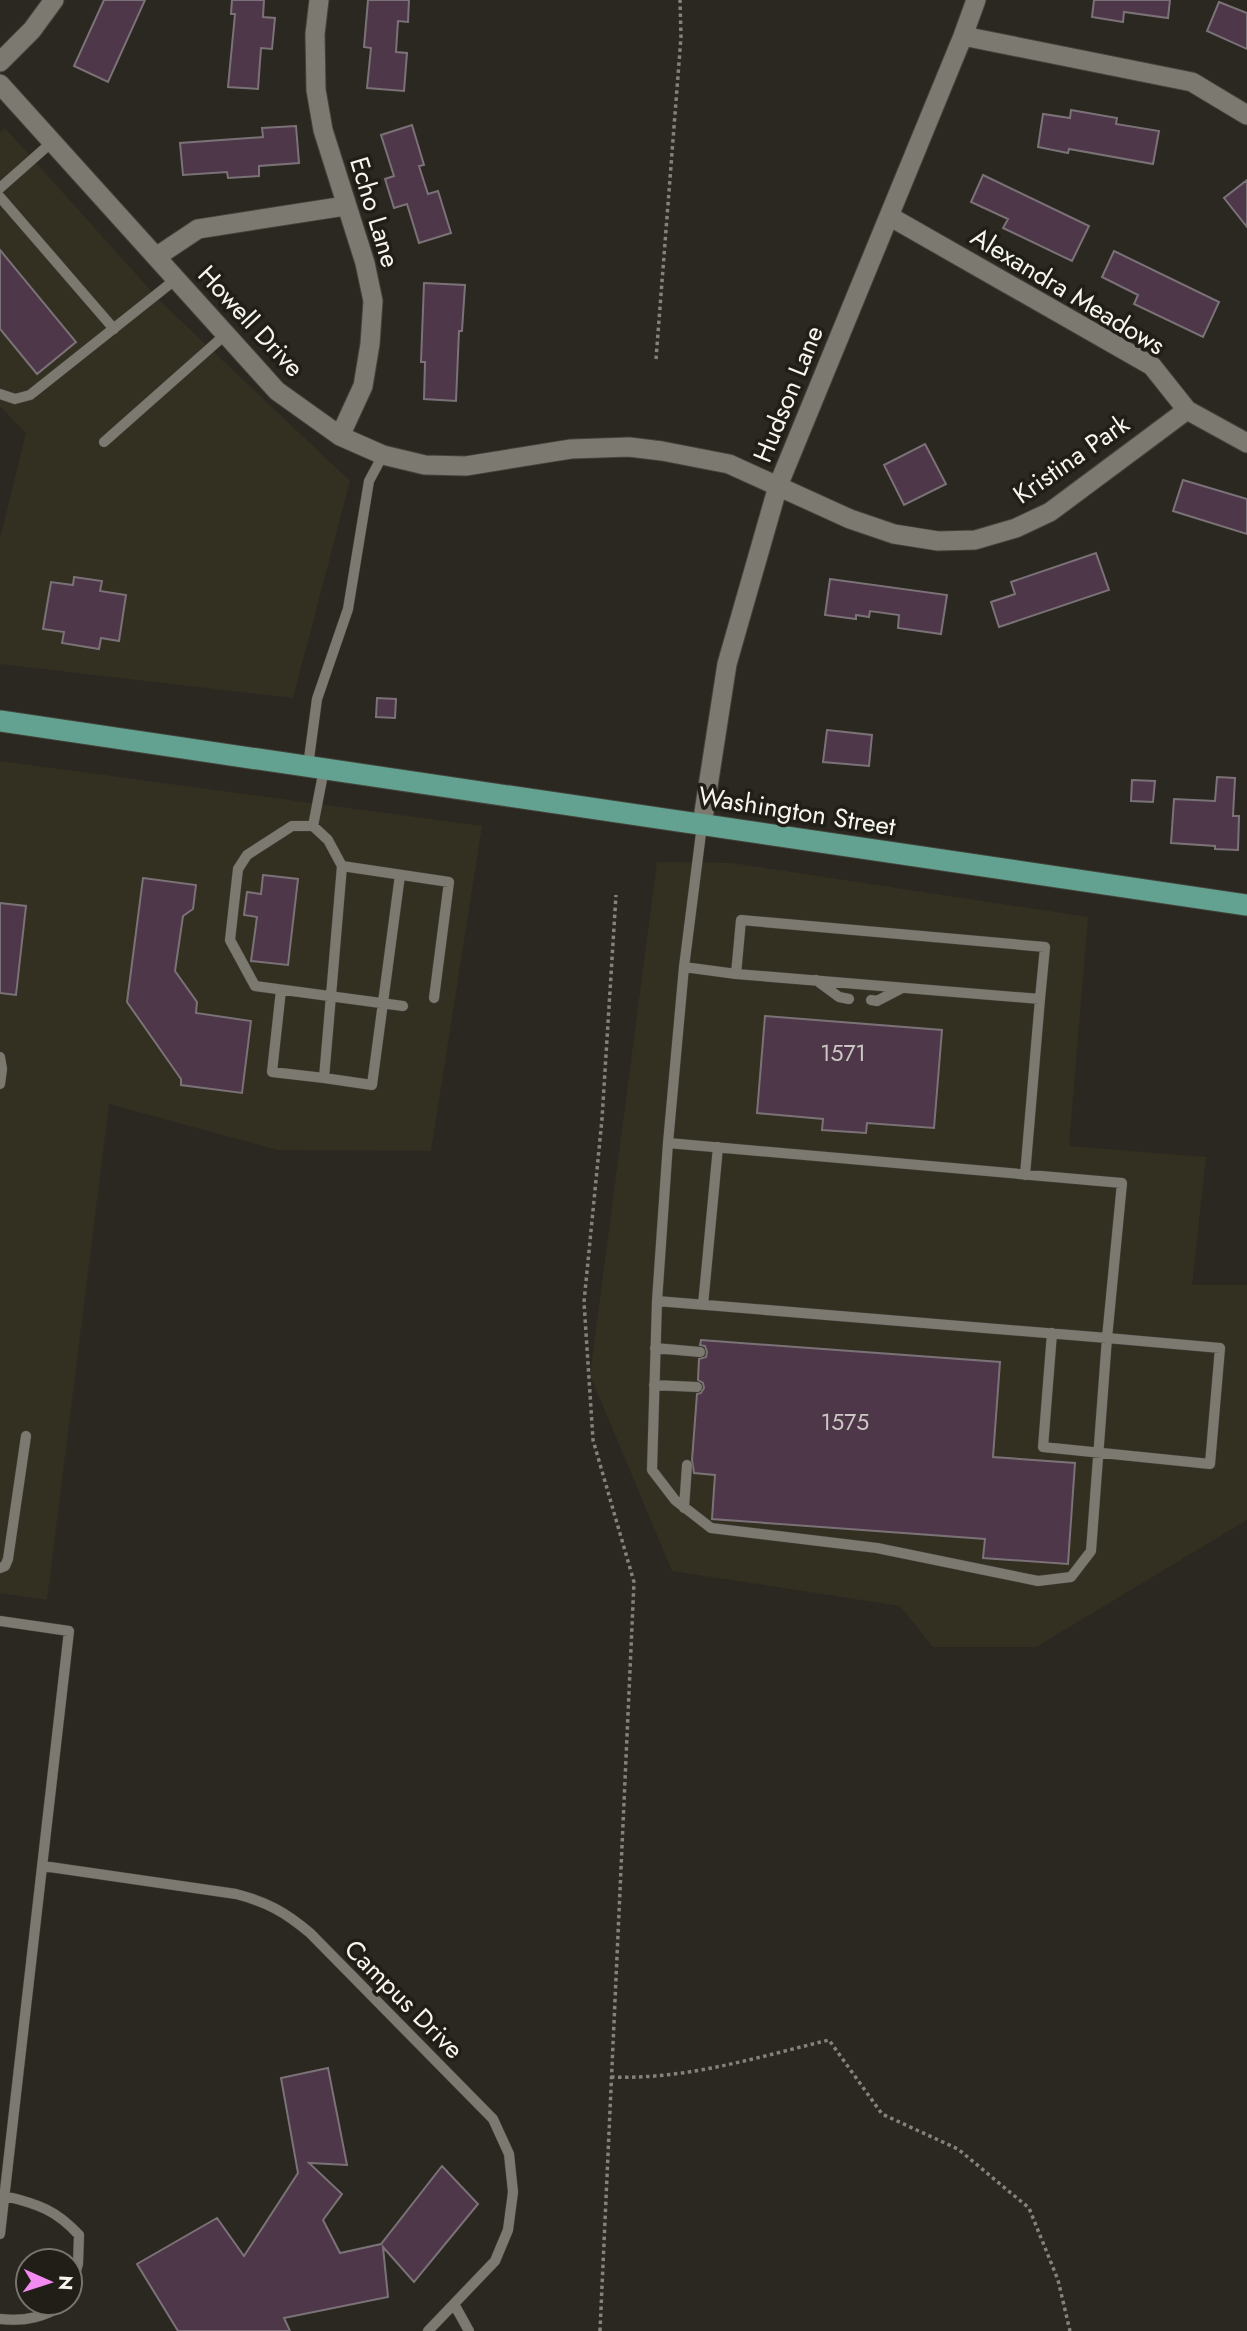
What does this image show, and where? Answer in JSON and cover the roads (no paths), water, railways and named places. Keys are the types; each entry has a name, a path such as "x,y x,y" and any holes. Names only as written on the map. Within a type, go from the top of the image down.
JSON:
{"main road":[{"name":"Washington Street","path":"0,721 1247,905"}],"street":[{"path":"0,62 32,30 54,0"},
{"name":"Echo Lane","path":"318,0 316,90 323,130 365,263 373,301 363,386 340,436"},
{"name":"Hudson Lane","path":"702,825 727,664 778,486 976,0"},
{"path":"963,36 1192,82 1247,115"},
{"name":"Howell Drive","path":"0,85 277,391 340,436 383,455 425,465 466,466 571,449 629,447 729,464 778,486"},
{"path":"156,257 198,229 345,206"},
{"name":"Alexandra Meadows","path":"889,216 1152,366 1187,410 1247,443"},
{"name":"Kristina Park","path":"778,486 850,519 894,534 938,541 975,540 1016,528 1050,512 1187,410"}],"lane":[{"path":"0,188 52,142"},
{"path":"0,197 114,329"},
{"path":"0,394 15,399 30,395 176,279"},
{"path":"104,442 226,334"},
{"path":"313,826 324,769 317,699 348,609 369,481 383,455"},
{"path":"668,1143 1122,1183 1091,1551 1071,1577 1038,1581 877,1548 711,1528 675,1500 652,1471 657,1301 668,1143 684,967 702,825"},
{"path":"324,1078 330,996 342,866 328,840 313,826 292,826 247,855 238,869 230,940 255,986 281,990 330,996 403,1006"},
{"path":"342,866 449,882 434,998"},
{"path":"281,990 272,1072 372,1085 400,875"},
{"path":"736,974 741,920 1045,947 1025,1175"},
{"path":"684,967 736,974 1040,999"},
{"path":"816,980 839,997 849,999"},
{"path":"871,1000 877,1001 902,988"},
{"path":"0,1056 0,1084"},
{"path":"703,1305 718,1147"},
{"path":"657,1301 1052,1333 1220,1348 1210,1464 1043,1447 1052,1333"},
{"path":"655,1348 700,1352"},
{"path":"654,1385 697,1387"},
{"path":"0,1568 5,1566 8,1559 26,1436"},
{"path":"684,1508 687,1465"},
{"path":"0,1621 69,1631 0,2234"},
{"name":"Campus Drive","path":"43,1866 236,1894 264,1902 288,1914 310,1933 493,2119 509,2154 513,2192 508,2230 495,2261 428,2331"},
{"path":"5,2196 29,2202 62,2216 79,2235 79,2247"},
{"path":"454,2304 469,2331"},
{"path":"0,2319 20,2321 37,2317"}]}
